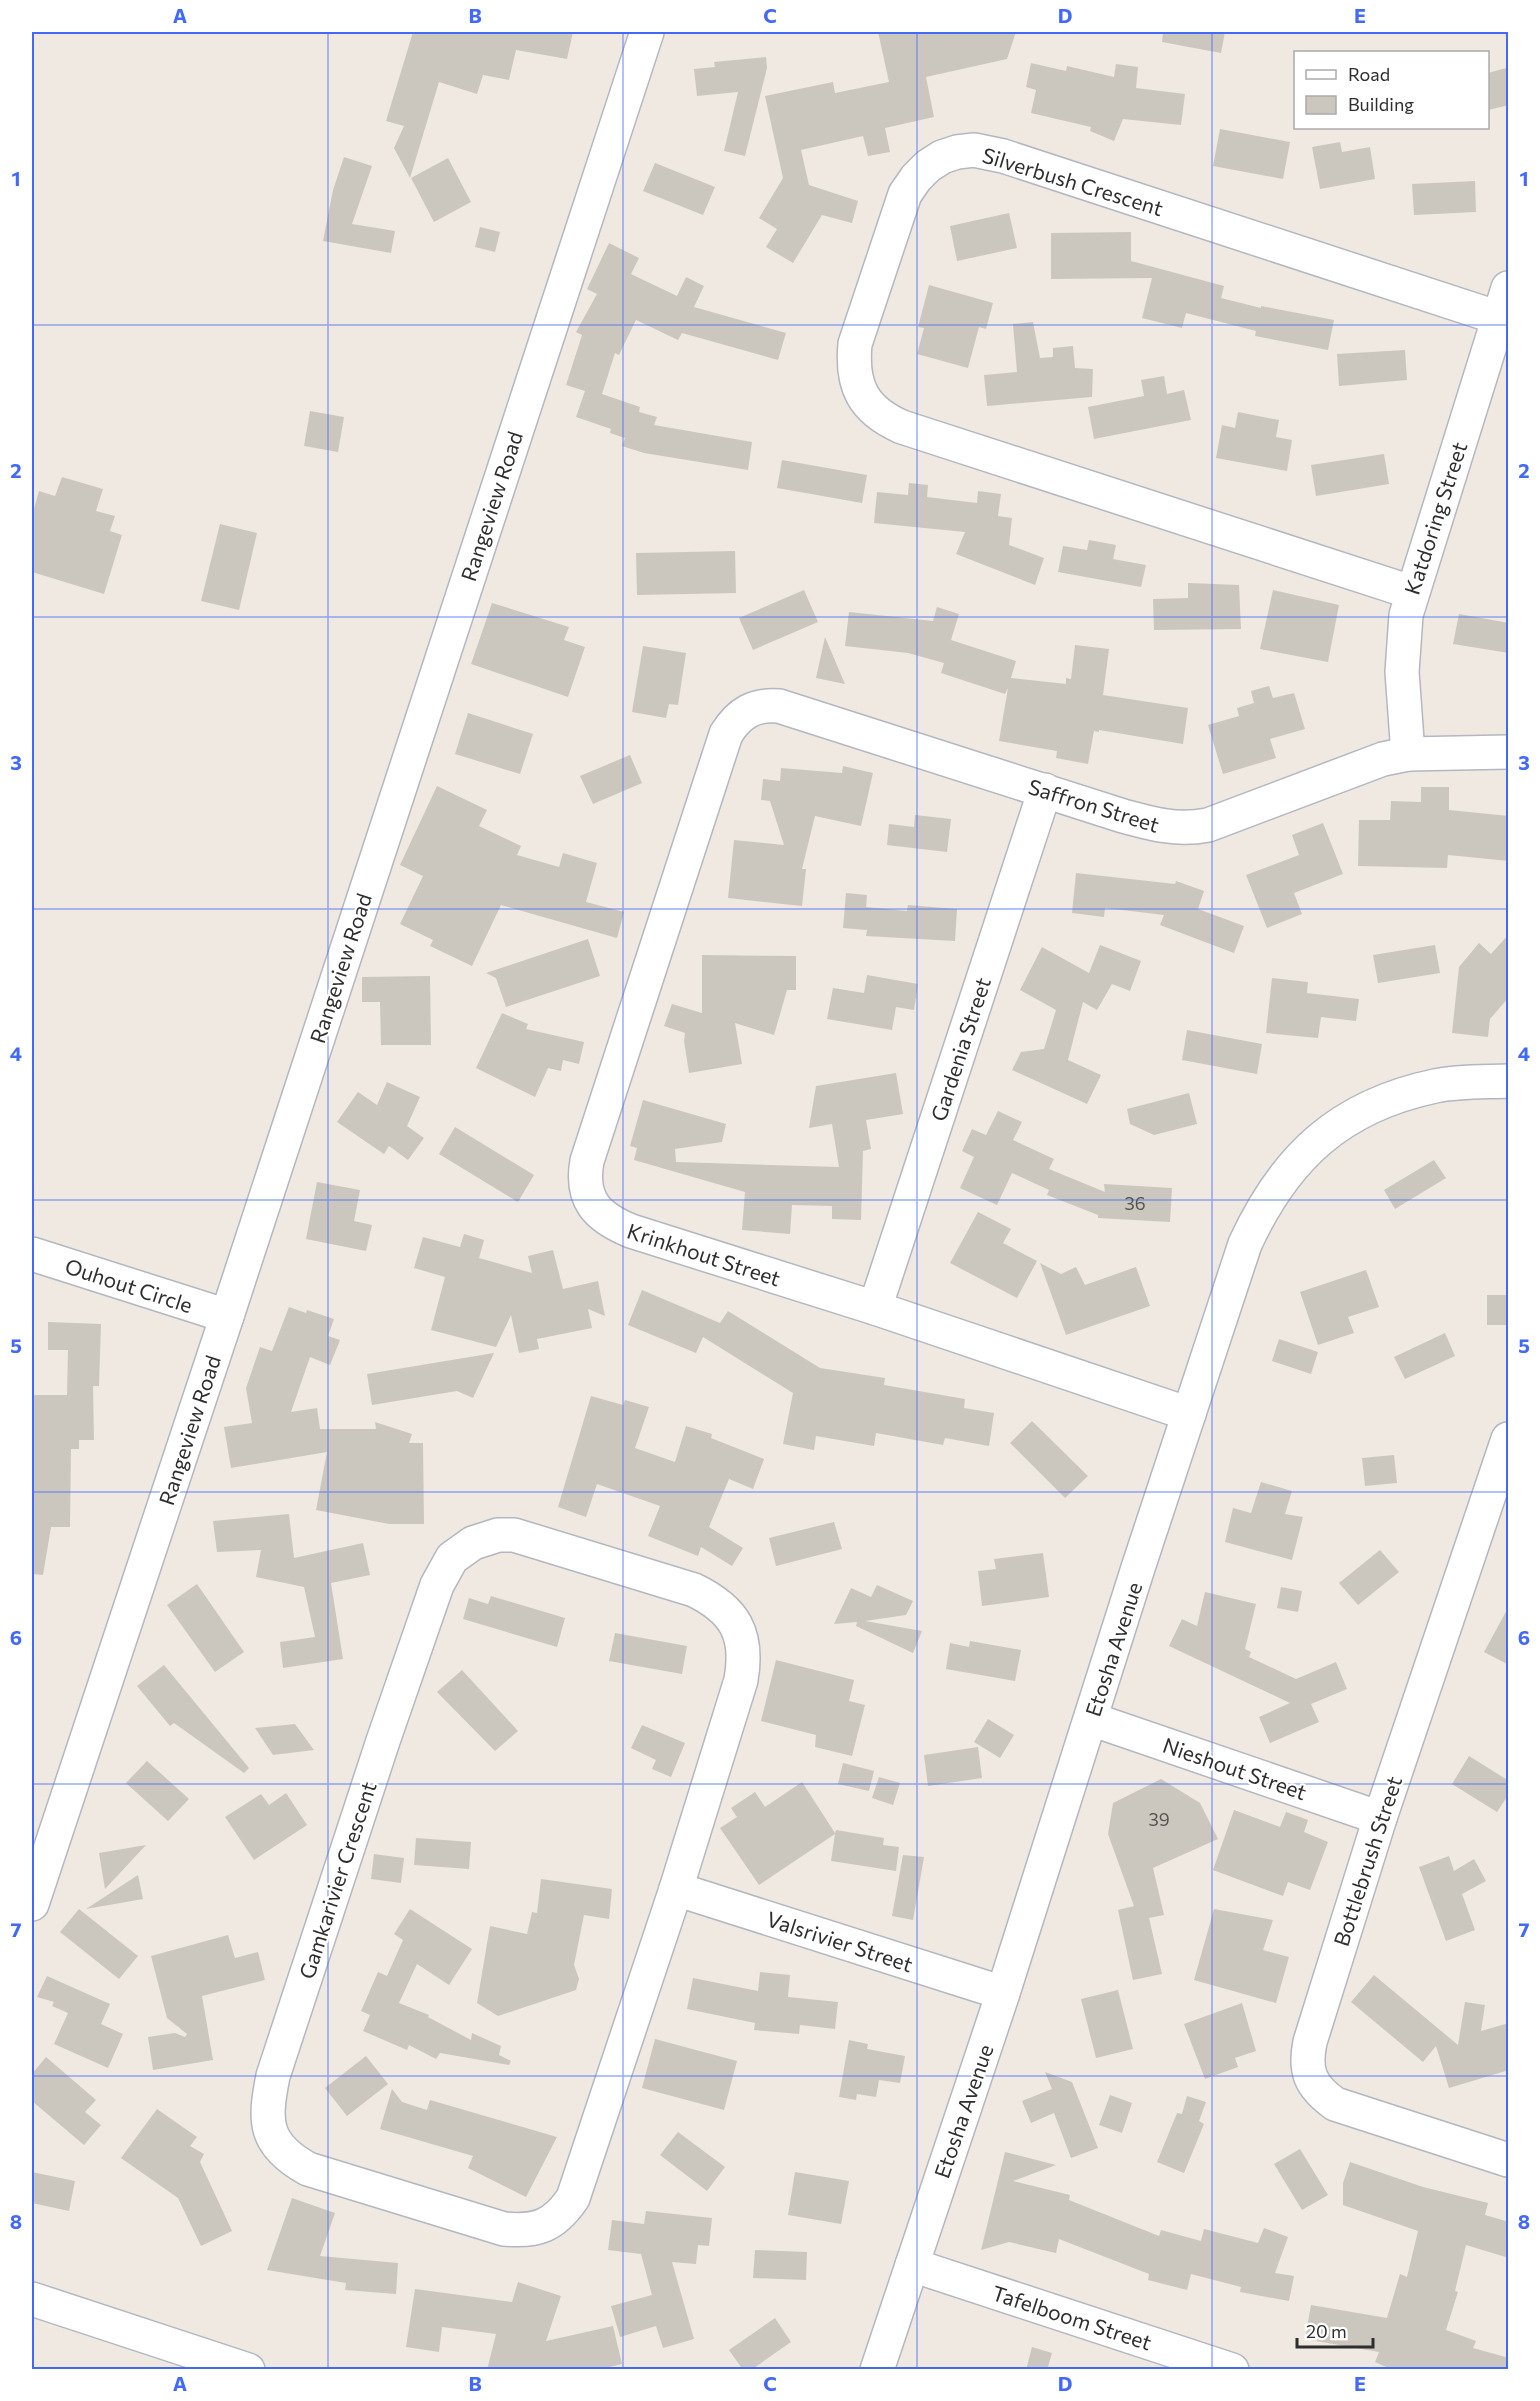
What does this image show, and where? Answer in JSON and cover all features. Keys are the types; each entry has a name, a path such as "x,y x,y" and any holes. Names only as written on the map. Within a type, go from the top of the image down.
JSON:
{"street":[{"name":"Rangeview Road","path":"32,1904 647,32"},
{"name":"Silverbush Crescent","path":"1411,592 884,419 872,410 862,397 856,381 853,363 858,333 905,194 928,166 942,157 974,150 1003,156 1504,303"},
{"name":"Katdoring Street","path":"1407,753 1402,645 1411,592 1504,303"},
{"name":"Saffron Street","path":"751,708 767,705 778,706 1161,827 1192,828 1221,820 1346,771 1407,753 1509,752"},
{"name":"Krinkhout Street","path":"751,708 737,718 726,734 586,1161 585,1186 591,1203 615,1225 875,1308 1189,1414"},
{"name":"Gardenia Street","path":"875,1308 1045,790"},
{"name":"Etosha Avenue","path":"877,2370 1003,1993 1245,1244 1260,1212 1283,1177 1307,1149 1349,1119 1379,1103 1438,1086 1509,1081"},
{"name":"Ouhout Circle","path":"32,1254 227,1316"},
{"name":"Bottlebrush Street","path":"1509,1439 1380,1818 1306,2061 1309,2075 1325,2097 1335,2104 1509,2160"},
{"name":"Gamkarivier Crescent","path":"498,1535 514,1535 694,1590 714,1600 735,1624 742,1643 744,1662 741,1680 676,1889 573,2198 564,2211 549,2224 527,2230 504,2229 308,2169 284,2152 274,2138 268,2126 266,2110 273,2076 387,1729 437,1585 452,1558 473,1543 498,1535"},
{"name":"Nieshout Street","path":"1091,1719 1380,1818"},
{"name":"Valsrivier Street","path":"676,1889 1003,1993"},
{"name":"Tafelboom Street","path":"912,2265 1200,2365 1232,2370"},
{"path":"32,2299 248,2370"}],"building":[{"path":"413,32 573,32 567,59 516,50 509,80 483,75 477,94 439,82 410,178 394,148 404,126 386,121"},
{"path":"878,32 1016,32 1007,59 926,77 934,117 885,128 890,152 868,156 863,136 801,150 809,185 858,201 852,223 822,215 793,263 766,247 777,229 759,218 783,178 765,96 833,82 835,93 889,82"},
{"path":"1163,32 1225,32 1221,53 1162,42"},
{"path":"766,57 767,68 745,156 724,151 738,92 697,96 694,69 715,67 714,62"},
{"path":"1031,63 1066,71 1067,66 1114,77 1116,64 1138,67 1136,88 1185,94 1181,125 1123,119 1114,141 1090,131 1091,127 1031,113 1036,90 1026,87"},
{"path":"1506,68 1509,78 1509,105 1489,110 1489,73"},
{"path":"1220,129 1290,142 1283,179 1213,166"},
{"path":"1340,142 1342,152 1370,147 1375,179 1320,189 1312,147"},
{"path":"344,157 372,166 352,224 395,231 391,253 323,241 333,190"},
{"path":"448,158 471,202 434,222 411,178"},
{"path":"655,163 715,187 703,215 643,191"},
{"path":"1475,181 1476,212 1414,215 1412,184"},
{"path":"1009,213 1017,248 957,261 950,226"},
{"path":"480,227 500,232 495,252 475,247"},
{"path":"1131,232 1131,261 1224,286 1221,298 1261,308 1261,306 1334,320 1328,350 1255,336 1256,331 1186,313 1182,328 1142,318 1152,278 1051,279 1051,233"},
{"path":"609,243 639,258 631,274 677,296 686,277 704,286 694,307 786,333 778,360 682,333 678,340 636,320 619,355 615,353 602,394 640,407 639,412 657,417 654,425 752,442 748,470 644,453 622,446 625,438 610,433 611,429 576,417 585,391 566,385 582,335 576,332 597,294 587,289"},
{"path":"929,285 993,303 986,329 979,327 968,368 917,354 924,328 918,327"},
{"path":"1033,322 1040,358 1053,357 1053,348 1073,346 1075,368 1093,369 1092,397 987,406 984,375 1017,372 1013,324"},
{"path":"1405,350 1407,380 1339,386 1337,354"},
{"path":"1164,376 1167,394 1184,390 1191,420 1094,439 1088,407 1144,396 1141,380"},
{"path":"310,411 344,417 338,452 304,446"},
{"path":"1238,412 1279,420 1276,437 1292,440 1287,471 1216,458 1222,425 1235,428"},
{"path":"1384,454 1389,484 1316,496 1311,465"},
{"path":"782,460 867,475 862,503 777,488"},
{"path":"62,477 103,489 96,511 115,516 110,531 122,535 104,594 32,572 32,516 39,491 55,496"},
{"path":"909,483 928,485 927,497 977,503 978,491 1001,494 998,516 1012,518 1009,545 1044,558 1035,585 956,554 965,532 874,523 877,492 908,495"},
{"path":"220,524 257,533 239,610 201,601"},
{"path":"1089,540 1116,545 1113,559 1146,565 1141,587 1058,572 1063,546 1087,550"},
{"path":"735,551 736,593 637,595 636,553"},
{"path":"1188,583 1239,585 1241,629 1154,630 1153,599 1188,598"},
{"path":"804,590 818,622 753,650 739,618"},
{"path":"1273,590 1339,605 1328,662 1260,649"},
{"path":"492,603 569,627 564,640 585,647 568,697 471,664"},
{"path":"937,607 959,614 951,640 1016,661 1011,678 1066,684 1066,678 1071,679 1075,645 1109,649 1103,695 1188,708 1183,744 1099,730 1099,732 1094,731 1088,764 1056,758 1057,751 999,741 1008,688 1005,694 941,673 944,663 908,653 845,646 849,612 933,621"},
{"path":"1459,614 1509,623 1509,653 1453,644"},
{"path":"825,637 845,684 816,678"},
{"path":"643,646 686,653 678,705 669,704 666,718 632,712"},
{"path":"1269,686 1273,698 1294,693 1305,729 1270,739 1276,758 1223,774 1208,725 1239,716 1237,708 1254,703 1251,691"},
{"path":"468,713 533,734 520,774 455,754"},
{"path":"630,755 642,783 593,804 580,776"},
{"path":"843,766 873,773 861,826 815,816 802,869 806,869 802,906 728,898 734,840 784,845 770,801 761,800 763,779 780,781 781,768 842,773"},
{"path":"437,786 487,810 479,826 521,846 517,855 559,867 563,853 597,863 586,902 624,912 617,938 501,905 472,966 430,946 433,940 400,924 423,876 400,865"},
{"path":"1421,787 1449,787 1449,810 1509,816 1509,861 1448,855 1447,868 1358,866 1359,820 1390,820 1391,801 1421,802"},
{"path":"915,815 951,819 947,852 887,845 889,824 914,827"},
{"path":"1323,823 1343,874 1294,893 1302,914 1267,928 1246,875 1299,855 1292,835"},
{"path":"1076,873 1175,884 1176,881 1204,891 1198,909 1244,926 1234,953 1160,925 1164,915 1105,908 1104,917 1072,913"},
{"path":"846,893 867,895 866,907 907,911 908,905 957,909 955,941 866,936 867,930 843,928"},
{"path":"1509,934 1509,997 1490,1019 1488,1037 1452,1033 1459,967 1479,943 1491,954"},
{"path":"588,939 600,976 506,1007 496,978 486,973"},
{"path":"1100,945 1141,961 1130,991 1112,984 1097,1010 1083,1002 1068,1060 1101,1075 1087,1104 1012,1070 1021,1052 1044,1049 1056,1010 1020,990 1042,947 1089,973"},
{"path":"1435,945 1440,973 1378,983 1373,955"},
{"path":"702,955 796,956 796,990 787,990 774,1035 735,1023 742,1064 689,1073 685,1033 664,1026 672,1004 702,1013"},
{"path":"867,975 918,984 914,1010 896,1007 892,1030 827,1019 833,988 864,993"},
{"path":"430,976 431,1045 381,1045 380,1002 362,1002 362,977"},
{"path":"1272,978 1308,982 1307,993 1359,999 1356,1021 1321,1017 1318,1038 1266,1033"},
{"path":"502,1013 528,1024 526,1029 584,1042 579,1064 563,1060 561,1071 548,1068 535,1097 476,1068"},
{"path":"1187,1030 1262,1044 1257,1074 1182,1060"},
{"path":"896,1073 903,1114 866,1120 871,1149 863,1151 861,1220 832,1219 832,1206 792,1205 790,1234 742,1230 745,1192 634,1160 637,1148 630,1146 643,1100 726,1124 722,1142 675,1149 676,1162 839,1167 832,1124 809,1128 816,1086"},
{"path":"387,1082 420,1097 407,1126 424,1138 408,1160 389,1146 384,1154 337,1122 358,1092 377,1105"},
{"path":"1189,1093 1197,1124 1154,1135 1130,1124 1127,1109"},
{"path":"998,1111 1022,1122 1013,1140 1054,1159 1049,1169 1105,1192 1104,1184 1172,1188 1170,1222 1098,1218 1098,1215 1047,1195 1049,1190 1012,1173 997,1205 960,1188 974,1157 962,1151 972,1129 986,1135"},
{"path":"455,1127 534,1175 518,1202 439,1154"},
{"path":"1434,1160 1446,1178 1395,1209 1384,1190"},
{"path":"317,1182 360,1190 354,1221 372,1225 366,1251 306,1239"},
{"path":"978,1212 1011,1229 1003,1243 1037,1261 1017,1298 950,1263"},
{"path":"464,1234 484,1240 479,1258 532,1273 528,1256 553,1250 563,1289 598,1281 605,1316 588,1309 592,1328 537,1339 539,1349 519,1353 511,1315 496,1347 431,1330 445,1277 414,1268 423,1237 460,1247"},
{"path":"1040,1263 1061,1274 1076,1267 1085,1285 1136,1267 1150,1306 1066,1335"},
{"path":"1366,1270 1379,1307 1348,1317 1354,1333 1318,1345 1300,1292"},
{"path":"642,1290 720,1323 728,1311 820,1368 885,1378 884,1385 965,1399 964,1408 994,1413 989,1446 945,1438 943,1445 876,1433 874,1446 816,1436 814,1450 783,1444 793,1393 703,1337 696,1353 628,1325"},
{"path":"1487,1295 1509,1295 1509,1325 1487,1325"},
{"path":"289,1307 334,1319 328,1336 340,1340 330,1365 310,1357 291,1412 317,1408 320,1429 376,1429 375,1422 412,1434 409,1443 423,1443 424,1524 389,1524 316,1510 327,1452 231,1468 224,1427 252,1423 246,1388 260,1347 272,1351"},
{"path":"48,1322 101,1324 99,1386 93,1386 94,1440 79,1440 79,1449 71,1449 70,1527 51,1527 43,1575 32,1574 32,1395 67,1395 68,1350 48,1350"},
{"path":"1445,1333 1455,1356 1405,1379 1394,1357"},
{"path":"1279,1339 1318,1352 1311,1374 1272,1361"},
{"path":"494,1353 473,1398 457,1391 372,1405 367,1374"},
{"path":"591,1396 623,1405 625,1400 649,1407 635,1448 675,1462 686,1426 712,1434 711,1438 764,1459 753,1489 729,1479 709,1527 743,1548 732,1566 701,1547 698,1556 648,1536 660,1506 597,1484 586,1517 558,1507"},
{"path":"1032,1421 1088,1476 1065,1498 1010,1443"},
{"path":"1394,1455 1397,1483 1365,1486 1362,1458"},
{"path":"1261,1482 1292,1491 1285,1514 1303,1517 1292,1560 1225,1542 1233,1508 1251,1513"},
{"path":"289,1514 294,1558 363,1543 370,1575 331,1583 343,1659 283,1668 280,1642 315,1637 304,1587 256,1577 261,1550 217,1552 213,1521"},
{"path":"834,1522 842,1549 776,1566 769,1538"},
{"path":"1380,1550 1399,1572 1358,1605 1339,1583"},
{"path":"1043,1553 1049,1597 982,1606 978,1571 996,1569 994,1559"},
{"path":"197,1584 244,1652 215,1672 167,1605"},
{"path":"877,1585 913,1601 906,1615 865,1621 922,1631 913,1653 856,1626 857,1622 834,1624 851,1588 871,1597"},
{"path":"1281,1587 1302,1591 1298,1612 1277,1608"},
{"path":"1205,1592 1256,1604 1245,1649 1251,1652 1249,1657 1296,1679 1336,1662 1347,1689 1311,1704 1319,1722 1270,1743 1259,1717 1290,1703 1169,1646 1182,1619 1197,1626"},
{"path":"491,1596 565,1618 557,1647 463,1619 469,1598 488,1604"},
{"path":"1509,1606 1509,1665 1484,1652"},
{"path":"615,1633 687,1646 682,1674 609,1661"},
{"path":"970,1641 1021,1650 1015,1681 946,1669 950,1643 969,1647"},
{"path":"776,1660 854,1680 849,1701 865,1705 852,1756 815,1747 816,1735 761,1721"},
{"path":"164,1665 249,1768 244,1773 174,1723 170,1726 137,1686"},
{"path":"462,1670 518,1731 495,1751 437,1692"},
{"path":"988,1719 1014,1735 1000,1758 974,1742"},
{"path":"295,1724 314,1750 273,1755 255,1728"},
{"path":"642,1725 685,1743 671,1777 652,1769 656,1760 631,1748"},
{"path":"978,1747 982,1778 928,1786 924,1755"},
{"path":"1469,1756 1509,1781 1509,1794 1497,1812 1452,1784"},
{"path":"147,1761 189,1799 168,1821 126,1783"},
{"path":"843,1763 874,1771 869,1791 838,1784"},
{"path":"879,1777 900,1783 893,1805 872,1798"},
{"path":"1161,1779 1200,1803 1218,1839 1153,1868 1164,1915 1149,1918 1162,1974 1133,1980 1118,1910 1134,1906 1108,1834 1113,1803"},
{"path":"802,1782 835,1833 836,1830 884,1838 883,1845 899,1847 896,1871 831,1861 835,1834 759,1885 720,1828 737,1817 731,1808 755,1792 765,1807"},
{"path":"286,1793 307,1825 254,1860 225,1817 261,1794 269,1805"},
{"path":"1234,1810 1280,1827 1286,1812 1308,1820 1304,1832 1328,1842 1310,1890 1288,1882 1283,1896 1213,1870"},
{"path":"416,1838 471,1842 469,1869 414,1865"},
{"path":"146,1845 105,1889 99,1853"},
{"path":"374,1854 404,1858 401,1883 371,1879"},
{"path":"903,1855 924,1857 913,1920 892,1916"},
{"path":"1449,1856 1454,1871 1474,1859 1486,1881 1462,1894 1475,1930 1446,1941 1419,1867"},
{"path":"138,1875 143,1899 86,1909"},
{"path":"541,1879 612,1889 609,1919 584,1915 574,1965 579,1979 576,1990 498,2016 477,2003 490,1926 527,1934 532,1912 537,1913"},
{"path":"79,1909 138,1956 119,1979 60,1932"},
{"path":"410,1909 472,1949 449,1985 417,1964 399,2003 429,2015 428,2017 471,2040 472,2033 501,2046 499,2055 511,2061 509,2065 440,2053 436,2059 409,2045 407,2050 363,2031 370,2015 361,2011 378,1972 387,1976 403,1940 394,1934"},
{"path":"1214,1909 1273,1920 1263,1950 1289,1957 1276,2003 1194,1980"},
{"path":"228,1935 235,1958 258,1952 265,1980 202,1996 213,2060 153,2070 148,2037 175,2033 185,2037 187,2034 167,2018 151,1956"},
{"path":"760,1972 790,1975 788,1997 838,2002 835,2029 800,2025 799,2034 754,2030 755,2023 687,2009 693,1978 758,1991"},
{"path":"1374,1975 1458,2045 1465,2002 1485,2005 1481,2031 1509,2023 1509,2070 1449,2088 1436,2046 1423,2062 1351,2002"},
{"path":"47,1976 110,2004 101,2024 123,2034 108,2068 54,2044 68,2013 52,2006 54,2002 37,1997"},
{"path":"1118,1990 1133,2049 1096,2058 1081,1999"},
{"path":"1242,2003 1256,2051 1235,2058 1238,2067 1205,2079 1184,2024"},
{"path":"655,2039 737,2061 724,2110 642,2088"},
{"path":"849,2040 868,2044 867,2049 905,2056 900,2083 879,2080 876,2097 857,2094 856,2100 839,2097"},
{"path":"366,2056 388,2084 347,2116 325,2088"},
{"path":"46,2057 96,2100 85,2112 101,2125 84,2145 32,2101 32,2074"},
{"path":"1045,2072 1072,2082 1098,2148 1071,2158 1054,2113 1031,2123 1022,2101 1052,2089"},
{"path":"392,2089 402,2102 427,2110 430,2100 557,2137 526,2197 468,2168 473,2156 380,2129"},
{"path":"1110,2095 1132,2103 1122,2133 1099,2125"},
{"path":"1187,2096 1206,2102 1199,2121 1204,2124 1184,2173 1157,2162 1177,2113 1182,2114"},
{"path":"157,2109 197,2137 190,2146 204,2154 200,2162 232,2231 201,2246 178,2198 121,2158"},
{"path":"678,2132 725,2167 707,2191 660,2155"},
{"path":"1300,2149 1328,2195 1302,2210 1274,2164"},
{"path":"1005,2152 1056,2165 1013,2181 1070,2195 1069,2200 1159,2236 1161,2230 1201,2241 1204,2229 1258,2243 1264,2228 1288,2237 1275,2273 1294,2276 1289,2301 1240,2292 1241,2287 1191,2274 1187,2290 1148,2280 1149,2274 1059,2239 1056,2253 1009,2242 981,2250"},
{"path":"1350,2162 1423,2187 1488,2203 1485,2215 1509,2222 1509,2258 1466,2245 1455,2291 1458,2292 1446,2330 1476,2341 1473,2348 1509,2358 1509,2370 1393,2370 1375,2362 1379,2352 1305,2339 1311,2305 1387,2318 1400,2274 1407,2277 1418,2231 1343,2205 1343,2183"},
{"path":"32,2172 75,2181 69,2211 32,2203"},
{"path":"795,2172 849,2181 841,2224 788,2215"},
{"path":"292,2198 335,2213 320,2256 398,2263 396,2294 345,2290 346,2283 267,2270"},
{"path":"646,2211 712,2218 709,2246 698,2245 696,2264 672,2262 694,2339 663,2348 656,2326 620,2337 611,2306 652,2295 641,2254 608,2250 612,2220 644,2224"},
{"path":"755,2250 807,2252 806,2280 753,2278"},
{"path":"518,2282 561,2296 546,2341 613,2326 622,2364 597,2370 487,2370 496,2334 442,2327 439,2352 406,2347 415,2289 512,2302"},
{"path":"775,2318 791,2342 751,2370 743,2370 729,2350"},
{"path":"1032,2347 1052,2353 1047,2370 1026,2370"}]}
